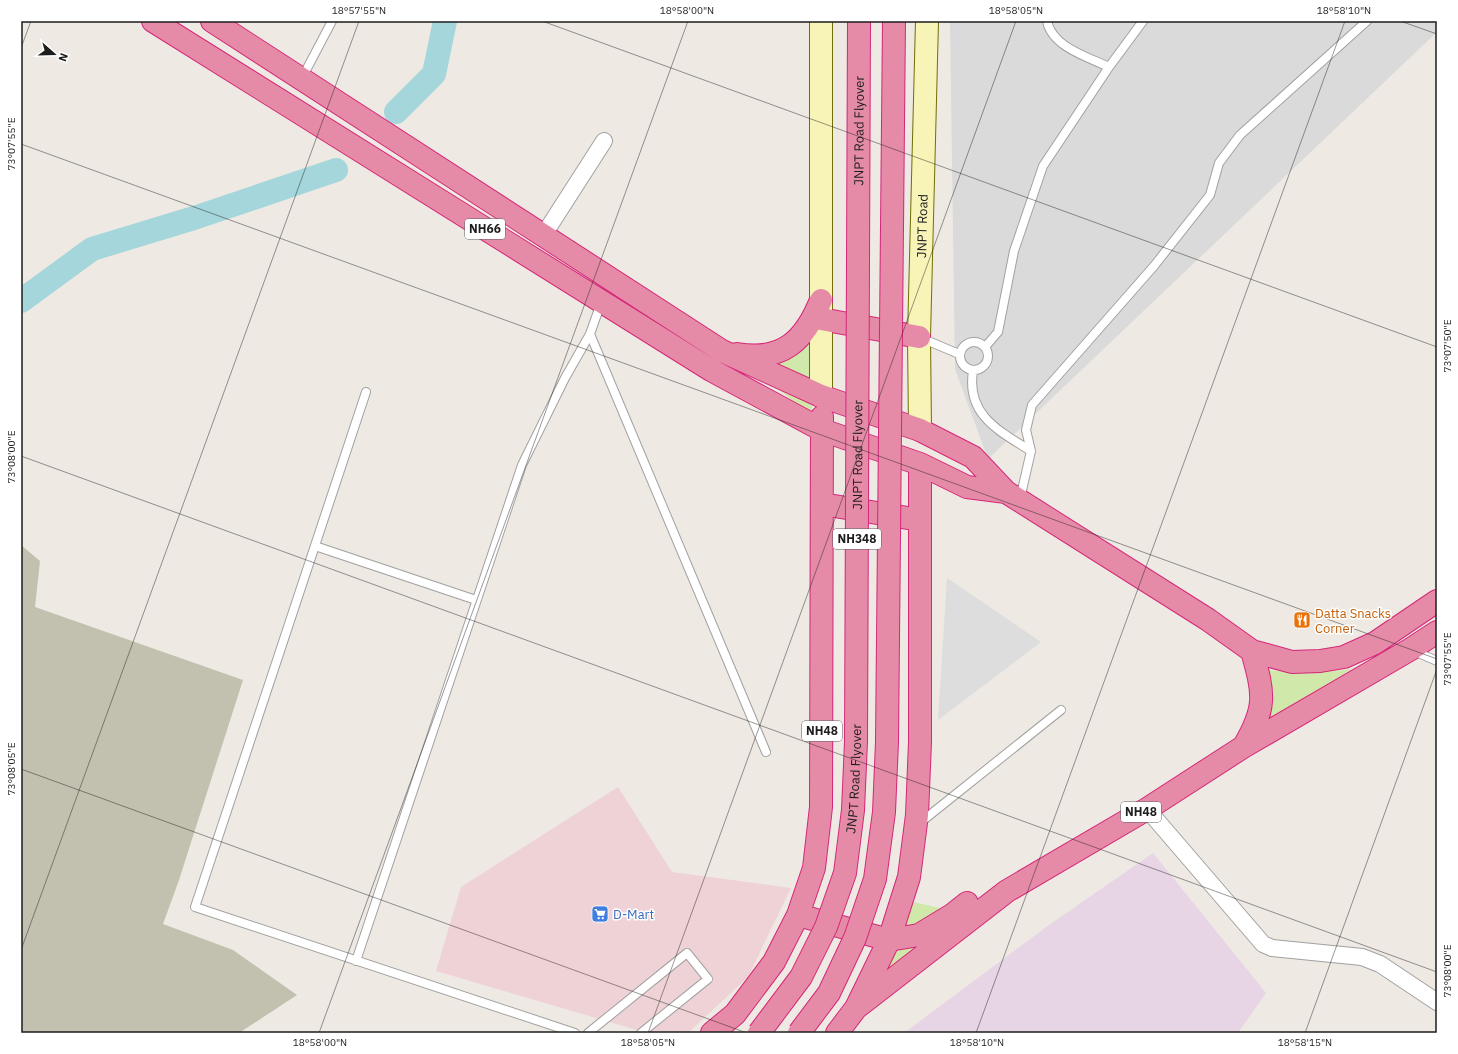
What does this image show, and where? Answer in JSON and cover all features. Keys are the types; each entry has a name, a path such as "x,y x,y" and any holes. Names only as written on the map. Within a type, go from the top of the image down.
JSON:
{"highway":[{"name":"NH66","path":"152,21 711,370 822,430"},
{"name":"NH66","path":"212,21 722,351 821,396"},
{"name":"JNPT Road Flyover","path":"759,1033 801,977 826,927 845,873 853,810 856,734 859,21"},
{"name":"NH348","path":"799,1033 829,993 855,938 875,879 884,812 888,742 894,21"},
{"path":"722,351 741,355 763,355 786,348 807,330 821,310 919,337"},
{"path":"821,396 920,430 973,457 1013,496 1246,647 1292,662 1320,661 1344,657 1375,643 1437,601"},
{"name":"NH48","path":"712,1033 735,1014 774,962 798,915 814,868 821,807 821,396"},
{"path":"822,430 920,464 967,487 1013,496"},
{"path":"856,1008 889,940 909,877 915,826 920,742 920,464"},
{"path":"822,504 920,520"},
{"name":"NH48","path":"837,1033 856,1008 1007,891 1147,809 1243,747 1411,649 1437,632"},
{"path":"1243,747 1257,722 1262,700 1260,679 1246,647"},
{"path":"798,915 889,940 919,935 952,916 980,893 1007,891"}],"street":[{"path":"821,21 821,396"},
{"name":"JNPT Road","path":"920,430 919,337 927,21"},
{"path":"544,236 604,141"},
{"path":"1147,809 1263,944 1272,948 1362,957 1380,964 1437,1002"}],"lane":[{"path":"302,79 332,21"},
{"path":"1047,21 1050,29 1057,39 1109,67"},
{"path":"985,347 998,332 1014,250 1043,166 1109,67 1143,21"},
{"path":"1013,496 1031,451 1026,430 1032,405 1154,266 1210,195 1219,163 1240,135 1367,21"},
{"path":"356,961 522,465 565,378 590,334 602,301"},
{"path":"590,334 766,752"},
{"path":"919,337 959,354"},
{"path":"977,342 988,351 988,360 982,368 973,370 964,367 959,354 964,345 977,342"},
{"path":"973,370 971,382 979,412 996,429 1031,451"},
{"path":"366,392 195,907 575,1033"},
{"path":"315,546 476,600"},
{"path":"1411,649 1437,661"},
{"path":"915,826 1061,710"},
{"path":"588,1033 687,953 708,979 641,1033"}],"shaded area":[{"path":"950,21 1437,21 1437,32 988,459 955,369"},
{"path":"21,545 40,561 35,607 243,680 179,880 163,924 233,950 297,995 239,1033 21,1033"},
{"path":"947,578 1041,642 938,720"},
{"path":"618,787 672,872 791,888 748,977 688,1033 647,1033 436,971 461,887"},
{"path":"1153,853 1266,993 1238,1033 904,1033 1049,925"}],"green space":[{"path":"813,339 812,417 748,364 783,359 797,352"},
{"path":"1352,669 1268,720 1271,707 1271,695 1268,670 1310,672"},
{"path":"913,902 944,909 973,910 884,975 896,951"}],"waterway":[{"path":"396,112 434,74 445,21"},
{"path":"21,301 92,249 194,218 336,170"}],"place":[{"name":"Datta Snacks Corner","path":"1302,620"},
{"name":"D-Mart","path":"600,914"}]}
